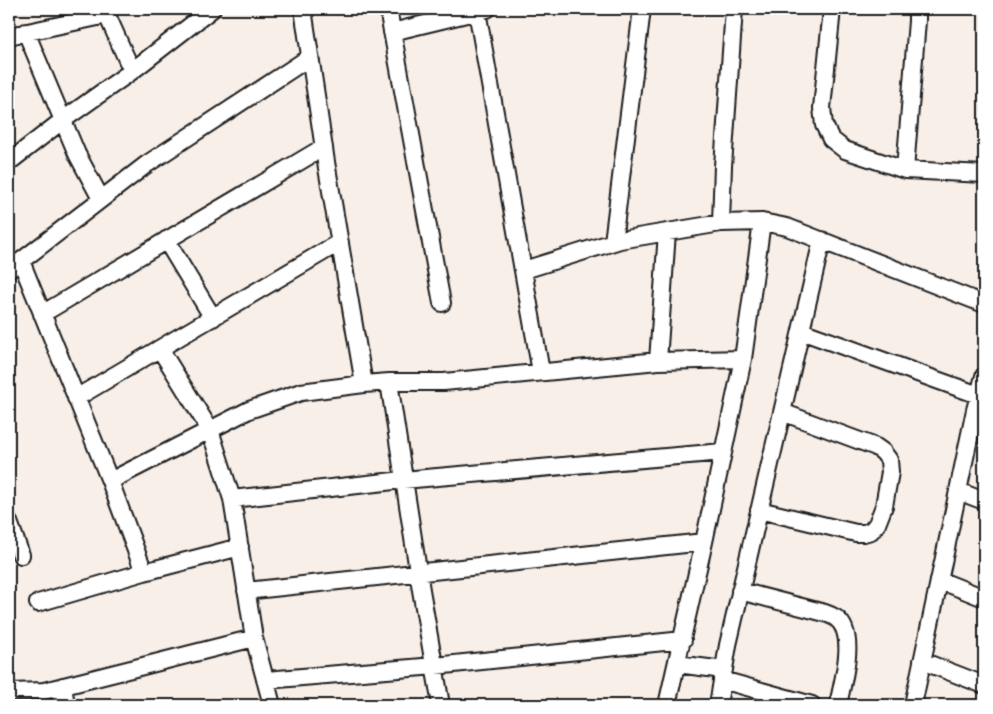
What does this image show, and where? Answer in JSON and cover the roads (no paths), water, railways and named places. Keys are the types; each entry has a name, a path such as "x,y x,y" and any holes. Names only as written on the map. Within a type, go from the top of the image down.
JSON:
{"street":[{"path":"9,162 212,9"},
{"path":"302,9 364,384"},
{"path":"388,9 442,302"},
{"path":"613,242 642,9"},
{"path":"721,223 734,9"},
{"path":"832,9 822,108 824,125 831,139 845,150 905,170 984,174"},
{"path":"905,170 917,9"},
{"path":"392,32 482,10 542,372"},
{"path":"9,36 106,12 132,71"},
{"path":"26,32 77,154 100,199"},
{"path":"144,572 110,481 42,314 15,265 147,164 310,57"},
{"path":"42,314 324,147"},
{"path":"524,270 620,240 721,223 762,222 787,227 984,304"},
{"path":"667,705 743,359 762,222"},
{"path":"658,361 667,232"},
{"path":"166,240 213,318"},
{"path":"718,705 728,645 740,591 822,240"},
{"path":"76,398 340,242"},
{"path":"801,331 982,396"},
{"path":"160,349 210,430 232,499 254,638 272,705"},
{"path":"110,481 249,410 301,392 364,384 444,382 658,361 743,359"},
{"path":"913,705 975,410 982,396 984,376"},
{"path":"389,382 403,480 441,705"},
{"path":"759,510 842,530 864,533 871,531 877,524 884,506 890,472 889,460 883,452 876,447 782,412"},
{"path":"232,499 403,480 724,452"},
{"path":"958,491 984,501"},
{"path":"9,522 22,555"},
{"path":"246,591 704,542"},
{"path":"38,603 144,572 240,547"},
{"path":"939,580 984,598"},
{"path":"740,591 825,613 837,618 843,626 848,649 838,705"},
{"path":"9,692 44,691 254,638"},
{"path":"266,680 435,666 682,640"},
{"path":"922,660 984,685"},
{"path":"677,664 723,675 812,705"},
{"path":"63,686 66,705"}]}
